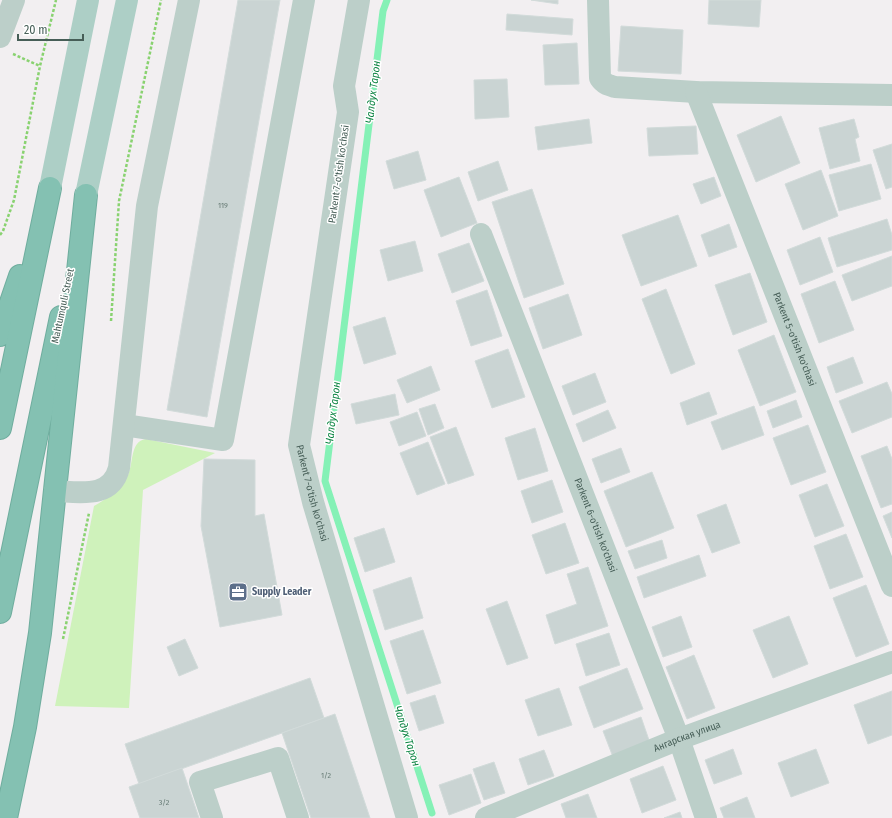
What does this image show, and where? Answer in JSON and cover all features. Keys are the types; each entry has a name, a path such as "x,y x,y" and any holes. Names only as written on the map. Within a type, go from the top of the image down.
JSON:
{"highway":[{"path":"1,327 50,188"},
{"path":"0,428 50,188"},
{"path":"6,818 25,727 40,633 86,195"},
{"name":"Mahtumquli Street","path":"0,612 86,195"}],"main road":[{"path":"50,188 88,0"},
{"name":"Mahtumquli Street","path":"86,195 127,0"}],"street":[{"path":"3,44 14,0"},
{"path":"55,491 93,492 110,484 118,472 147,206 189,0"},
{"path":"124,425 223,440 304,0"},
{"name":"Parkent 7-o'tish ko'chasi","path":"359,0 344,86 348,112 299,445 314,502 407,818"},
{"path":"598,0 600,78 603,82 615,87 696,92 892,95"},
{"name":"Parkent 5-o'tish ko'chasi","path":"696,92 892,586"},
{"name":"Parkent 6-o'tish ko'chasi","path":"481,234 679,739 706,818"},
{"name":"Ангарская улица","path":"486,818 679,739 892,662"},
{"path":"212,818 200,782 278,758 298,818"}],"path":[{"path":"0,235 4,231 14,200 40,66 56,0"},
{"path":"110,328 119,201 161,0"},
{"path":"3,44 40,66"},
{"path":"63,640 93,492"}],"green space":[{"path":"146,439 215,453 143,490 129,708 55,706 94,506 120,486 127,477 134,449 137,444"}],"building":[{"path":"238,0 280,0 207,417 167,410"},
{"path":"531,0 558,0 558,4"},
{"path":"709,0 761,0 759,27 708,24"},
{"path":"507,14 573,19 572,35 506,30"},
{"path":"621,26 683,30 681,74 618,71"},
{"path":"577,43 579,84 545,85 543,45"},
{"path":"507,79 509,117 475,119 474,80"},
{"path":"781,116 800,163 756,182 737,135"},
{"path":"589,119 592,143 538,150 535,127"},
{"path":"854,119 859,137 855,139 860,161 830,169 819,128"},
{"path":"696,126 698,154 649,156 647,128"},
{"path":"892,144 892,187 886,189 873,150"},
{"path":"418,151 426,180 394,189 386,161"},
{"path":"498,161 508,190 478,201 468,172"},
{"path":"871,164 881,199 839,211 829,175"},
{"path":"821,170 838,216 803,230 785,184"},
{"path":"459,177 477,223 441,237 424,190"},
{"path":"714,177 721,196 701,204 693,184"},
{"path":"532,189 564,284 524,298 492,202"},
{"path":"678,215 697,266 641,286 622,235"},
{"path":"887,219 892,235 892,250 837,267 828,238"},
{"path":"729,224 737,247 709,257 701,235"},
{"path":"820,237 833,272 800,285 787,250"},
{"path":"415,241 423,271 388,281 380,250"},
{"path":"469,243 484,281 452,293 438,254"},
{"path":"892,256 892,286 852,301 842,275"},
{"path":"750,273 767,322 733,335 715,285"},
{"path":"835,281 854,330 819,343 801,294"},
{"path":"666,289 695,364 671,374 642,299"},
{"path":"487,290 502,336 471,346 456,301"},
{"path":"568,294 582,335 543,349 529,308"},
{"path":"385,317 396,354 364,364 353,327"},
{"path":"774,335 796,392 760,406 738,350"},
{"path":"508,349 525,397 492,408 475,361"},
{"path":"853,357 863,383 836,393 827,367"},
{"path":"431,366 440,390 407,403 397,380"},
{"path":"595,373 606,402 573,415 562,386"},
{"path":"887,382 892,394 892,417 852,433 839,401"},
{"path":"709,392 717,414 687,425 680,403"},
{"path":"395,394 399,415 356,424 351,404"},
{"path":"796,400 802,417 773,428 767,411"},
{"path":"435,404 444,428 428,435 419,409"},
{"path":"754,406 764,435 722,450 711,422"},
{"path":"608,410 616,428 583,442 576,424"},
{"path":"417,412 426,436 399,446 390,422"},
{"path":"808,425 826,472 791,485 773,438"},
{"path":"456,427 474,475 448,484 430,437"},
{"path":"535,428 548,471 518,480 505,438"},
{"path":"428,442 445,484 417,495 400,453"},
{"path":"887,446 892,459 892,504 881,508 861,456"},
{"path":"621,448 630,472 601,483 592,459"},
{"path":"204,459 255,460 255,516 264,514 282,615 220,627 201,526"},
{"path":"652,472 674,528 626,547 604,491"},
{"path":"552,480 563,512 532,523 521,491"},
{"path":"827,484 844,526 815,537 799,495"},
{"path":"726,504 740,543 712,553 697,515"},
{"path":"892,512 892,538 883,516"},
{"path":"565,523 579,563 546,574 532,535"},
{"path":"384,528 395,562 365,572 354,538"},
{"path":"846,534 863,577 830,589 814,546"},
{"path":"662,540 667,558 635,569 628,551"},
{"path":"699,555 706,576 644,598 637,577"},
{"path":"588,567 608,626 555,644 546,615 577,604 567,574"},
{"path":"411,577 423,618 385,630 373,590"},
{"path":"866,585 889,644 856,657 833,598"},
{"path":"507,601 528,658 507,665 486,609"},
{"path":"681,616 692,647 663,657 652,627"},
{"path":"789,616 808,664 773,678 753,630"},
{"path":"423,630 441,683 407,694 390,641"},
{"path":"609,633 620,665 586,676 576,644"},
{"path":"185,639 198,668 179,676 167,647"},
{"path":"694,655 715,708 687,719 666,667"},
{"path":"627,668 643,709 594,728 579,687"},
{"path":"310,678 324,718 139,784 125,744"},
{"path":"559,688 572,725 538,736 525,700"},
{"path":"892,691 892,735 868,744 854,705"},
{"path":"435,695 444,723 419,731 410,703"},
{"path":"335,714 370,818 311,818 282,733"},
{"path":"641,717 650,743 613,757 603,731"},
{"path":"733,749 742,774 714,784 705,760"},
{"path":"816,749 829,783 791,797 778,763"},
{"path":"544,750 554,776 528,785 519,759"},
{"path":"494,762 505,793 484,800 473,769"},
{"path":"663,766 676,800 642,813 630,779"},
{"path":"182,768 199,818 140,818 129,787"},
{"path":"471,774 481,803 449,815 439,785"},
{"path":"588,794 597,818 566,818 561,804"},
{"path":"747,797 755,818 724,818 720,808"},
{"path":"680,812 682,818 664,818"}],"waterway":[{"name":"Чалдух Тарон","path":"387,0 383,11 325,481 432,813"}],"place":[{"name":"Supply Leader","path":"238,592"}]}
